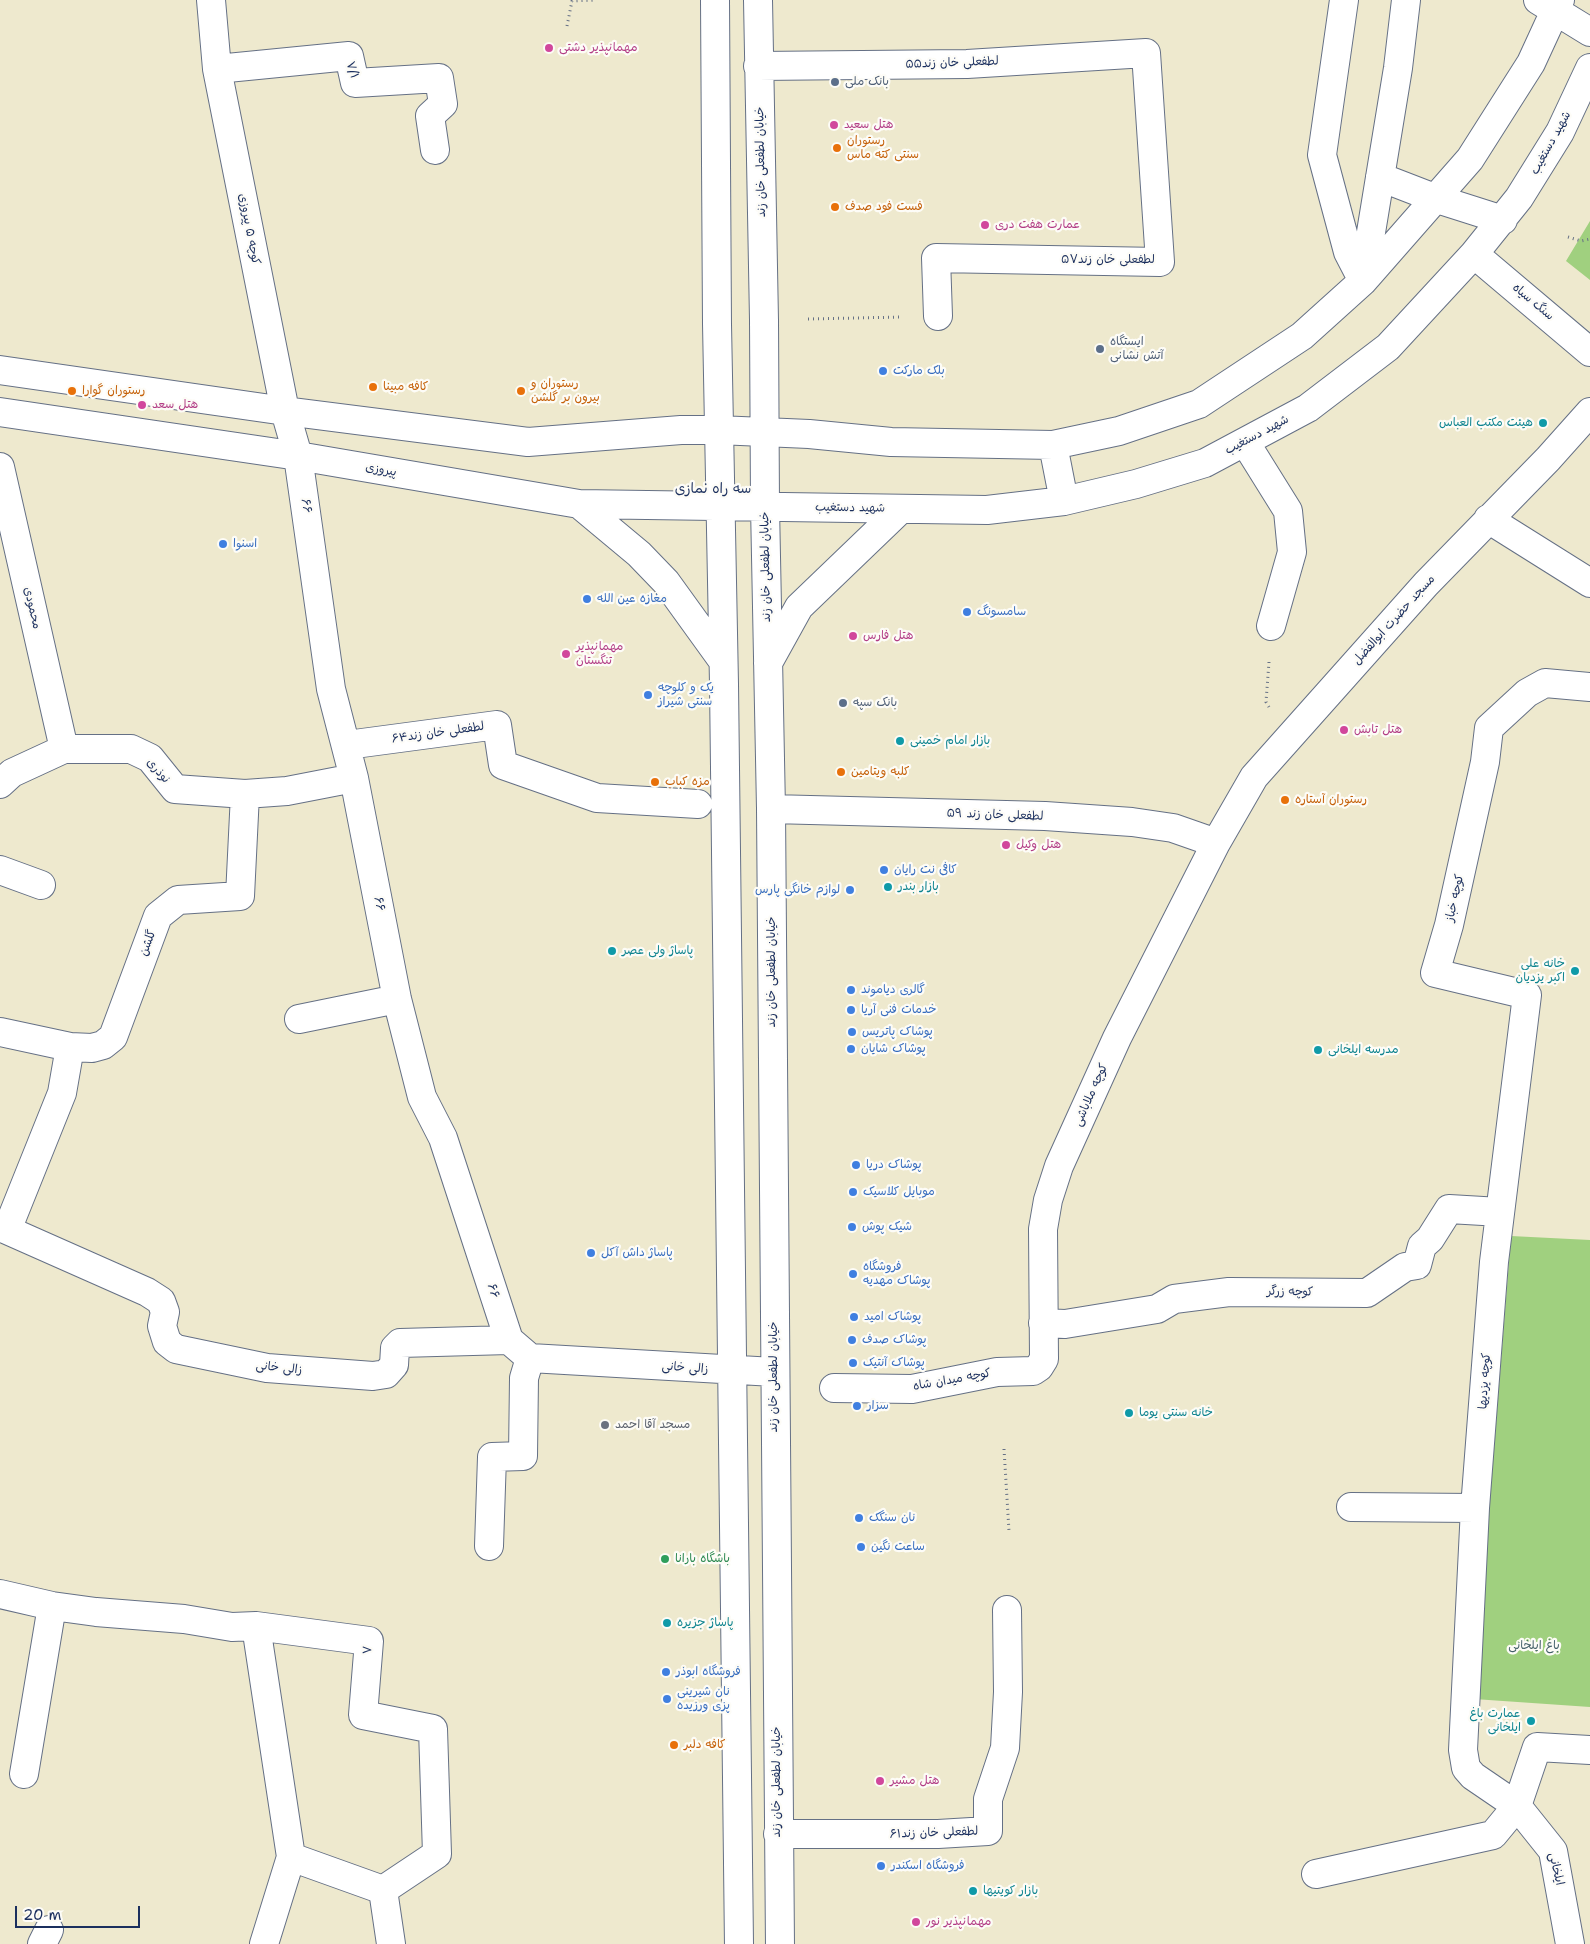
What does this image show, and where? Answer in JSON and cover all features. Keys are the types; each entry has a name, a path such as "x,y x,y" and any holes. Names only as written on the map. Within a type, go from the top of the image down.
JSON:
{"street":[{"name":"کوچه ۵ پیروزی","path":"212,0 217,69 285,411 298,456"},
{"path":"715,0 718,430 723,660 739,1944"},
{"name":"خیابان لطفعلی خان زند","path":"758,0 764,320 764,506 772,809 774,1372 780,1944"},
{"path":"1344,0 1322,155 1348,252 1363,281"},
{"path":"1363,281 1406,0"},
{"path":"0,370 285,411 528,442 681,430 718,430 763,431 891,442 1053,445 1119,431 1199,404 1254,370 1302,336 1363,281 1470,159 1531,63 1551,4 1590,32"},
{"name":"لطفعلی خان زند۵۵","path":"758,66 968,64 1146,53"},
{"name":"لطفعلی خان زند۵۷","path":"938,316 936,258 1160,262 1146,53"},
{"name":"۷/۱","path":"217,69 349,56 355,83 439,78 443,104 430,116 435,150"},
{"name":"شهید دستغیب","path":"764,506 987,510 1064,501 1136,484 1205,463 1245,442 1308,408 1388,347 1474,254 1503,220 1560,132 1590,68"},
{"path":"1380,177 1436,199 1503,220"},
{"name":"سنگ سیاه","path":"1474,254 1590,352"},
{"name":"پیروزی","path":"0,412 298,456 579,504 764,506"},
{"name":"مسجد حضرت ابوالفضل","path":"1216,843 1254,777 1414,597 1590,412"},
{"path":"1245,442 1288,511 1292,552 1271,626"},
{"path":"1053,445 1064,501"},
{"name":"۶۶","path":"298,456 331,689 347,745 397,998 422,1097 443,1138 509,1340"},
{"name":"محمودی","path":"0,468 64,749"},
{"path":"579,504 639,554 666,582 723,660"},
{"path":"768,664 799,607 901,509"},
{"path":"1488,519 1590,583"},
{"name":"کوچه خباز","path":"1527,995 1435,973 1449,925 1485,762 1490,728 1527,693 1545,684 1590,687"},
{"name":"لطفعلی خان زند۶۴","path":"347,745 497,725 503,765 597,798 698,804"},
{"name":"نوذری","path":"0,784 12,773 64,749 131,749 150,758 175,790 245,794 287,792 354,778"},
{"name":"گلشن","path":"0,1032 70,1047 92,1048 103,1045 113,1037 158,916 178,900 240,896 245,794"},
{"name":"لطفعلی خان زند ۵۹","path":"772,809 1045,816 1173,828 1216,843"},
{"name":"کوچه ملاباشی","path":"1039,1367 1044,1359 1043,1230 1048,1200 1059,1166 1116,1038 1216,843"},
{"path":"0,870 41,885"},
{"name":"کوچه یزدیها","path":"1466,1768 1463,1727 1475,1508 1494,1262 1527,995"},
{"path":"299,1019 397,998"},
{"name":"زالی خانی","path":"70,1047 62,1093 3,1239 147,1292 161,1301 165,1312 162,1326 167,1342 176,1349 267,1368 374,1376 386,1374 394,1366 395,1348 400,1343 509,1340"},
{"name":"کوچه زرگر","path":"1043,1324 1065,1324 1157,1309 1174,1299 1229,1292 1367,1293 1405,1267 1417,1265 1422,1246 1430,1239 1449,1209 1500,1212"},
{"path":"489,1546 492,1457 523,1456 524,1378 530,1358 509,1340"},
{"name":"زالی خانی","path":"530,1358 774,1372"},
{"name":"کوچه میدان شاه","path":"834,1388 912,1389 997,1372 1033,1371 1039,1367"},
{"path":"1351,1508 1475,1508"},
{"name":"۷","path":"0,1594 52,1606 184,1619 232,1627 256,1626 369,1641 363,1715 433,1729 437,1854 383,1890"},
{"path":"24,1774 52,1606"},
{"name":"لطفعلی خان زند۶۱","path":"778,1834 929,1834 988,1831 988,1799 1005,1748 1008,1692 1007,1610"},
{"path":"256,1626 291,1857 264,1944"},
{"path":"1316,1874 1493,1835 1517,1806 1537,1747 1590,1750"},
{"name":"ایلخانی","path":"1466,1768 1473,1776 1517,1806 1553,1851 1570,1944"},
{"path":"291,1857 383,1890 390,1944"}],"path":[{"path":"567,26 572,1 596,0"},
{"path":"1568,237 1581,241 1590,239"},
{"path":"808,319 938,316"},
{"path":"1271,626 1266,702 1288,740"},
{"path":"1004,1449 1010,1531"}],"green space":[{"path":"1590,221 1590,280 1566,261"},
{"name":"باغ ایلخانی","path":"1511,1236 1590,1240 1590,1707 1474,1699"}],"place":[{"name":"مهمانپذیر دشتی","path":"549,48"},
{"name":"بانک ملی","path":"835,82"},
{"name":"هتل سعيد","path":"834,125"},
{"name":"رستوران سنتی کته ماس","path":"837,148"},
{"name":"فست فود صدف","path":"835,207"},
{"name":"عمارت هفت دری","path":"985,225"},
{"name":"ایستگاه آتش نشانی","path":"1100,349"},
{"name":"بلک مارکت","path":"883,371"},
{"name":"کافه مبینا","path":"373,387"},
{"name":"رستوران گوارا","path":"72,391"},
{"name":"رستوران و بیرون بر گلشن","path":"521,391"},
{"name":"هتل سعد","path":"142,405"},
{"name":"هیئت مکتب العباس","path":"1543,423"},
{"name":"اسنوا","path":"223,544"},
{"name":"مغازه عین الله","path":"587,599"},
{"name":"سامسونگ","path":"967,612"},
{"name":"هتل فارس","path":"853,636"},
{"name":"مهمانپذیر تنگستان","path":"566,654"},
{"name":"یک و کلوچه سنتی شیراز","path":"648,695"},
{"name":"بانک سپه","path":"843,703"},
{"name":"هتل تابش","path":"1344,730"},
{"name":"بازار امام خمینی","path":"900,741"},
{"name":"کلبه ویتامین","path":"841,772"},
{"name":"مزه کباب","path":"655,782"},
{"name":"رستوران آستاره","path":"1285,800"},
{"name":"هتل وکیل","path":"1006,845"},
{"name":"کافی نت رایان","path":"884,870"},
{"name":"بازار بندر","path":"888,887"},
{"name":"لوازم خانگی پارس","path":"850,890"},
{"name":"پاساژ ولی عصر","path":"612,951"},
{"name":"خانه علی اکبر یزدیان","path":"1575,971"},
{"name":"گالری دیاموند","path":"851,990"},
{"name":"خدمات فنی آریا","path":"851,1010"},
{"name":"پوشاک پاتریس","path":"852,1032"},
{"name":"پوشاک شایان","path":"851,1049"},
{"name":"مدرسه ایلخانی","path":"1318,1050"},
{"name":"پوشاک دریا","path":"856,1165"},
{"name":"موبایل کلاسیک","path":"853,1192"},
{"name":"شیک پوش","path":"852,1227"},
{"name":"پاساژ داش آکل","path":"591,1253"},
{"name":"فروشگاه پوشاک مهدیه","path":"853,1274"},
{"name":"پوشاک امید","path":"854,1317"},
{"name":"پوشاک صدف","path":"852,1340"},
{"name":"پوشاک آنتیک","path":"853,1363"},
{"name":"سزار","path":"857,1406"},
{"name":"خانه سنتی یوما","path":"1129,1413"},
{"name":"مسجد آقا احمد","path":"605,1425"},
{"name":"نان سنگک","path":"859,1518"},
{"name":"ساعت نگین","path":"861,1547"},
{"name":"باشگاه بارانا","path":"665,1559"},
{"name":"پاساژ جزیره","path":"667,1623"},
{"name":"فروشگاه ابوذر","path":"666,1672"},
{"name":"نان شیرینی پزی ورزیده","path":"667,1699"},
{"name":"عمارت باغ ایلخانی","path":"1531,1721"},
{"name":"کافه دلبر","path":"674,1745"},
{"name":"هتل مشیر","path":"880,1781"},
{"name":"فروشگاه اسکندر","path":"881,1866"},
{"name":"بازار کویتیها","path":"973,1891"},
{"name":"مهمانپذیر نور","path":"916,1922"}],"district":[{"name":"سه راه نمازی","path":"713,489"}]}
